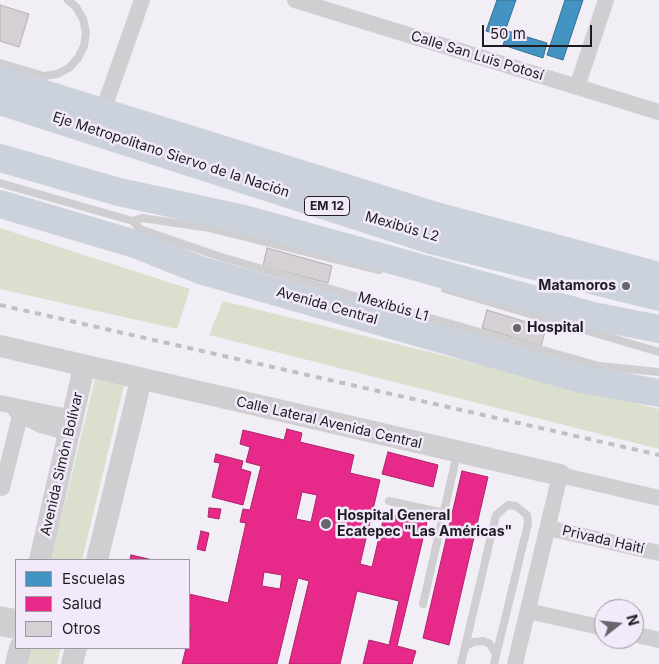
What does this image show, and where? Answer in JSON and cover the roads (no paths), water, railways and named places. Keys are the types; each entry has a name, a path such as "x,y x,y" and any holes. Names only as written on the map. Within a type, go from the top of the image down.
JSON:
{"highway":[{"name":"Eje Metropolitano Siervo de la Nación","path":"0,80 436,216 659,276"},
{"name":"Eje Metropolitano Siervo de la Nación","path":"0,101 434,241 659,297"},
{"path":"0,158 119,192 244,219 593,316 659,329"},
{"name":"Avenida Central","path":"0,204 135,244 200,270 552,371 581,379 659,393"}],"main road":[{"name":"Calle Lateral Avenida Central","path":"0,346 84,367 560,475"},
{"name":"Avenida Simón Bolívar","path":"40,559 84,367"},
{"path":"97,559 141,380"},
{"path":"16,664 20,649"},
{"path":"72,664 76,649"}],"street":[{"path":"105,105 142,0"},
{"name":"Calle San Luis Potosí","path":"295,0 659,112"},
{"path":"577,87 606,0"},
{"path":"6,489 13,408 71,425"},
{"path":"515,664 560,475"},
{"name":"Calle Lateral Avenida Central","path":"560,475 659,498"},
{"name":"Privada Haití","path":"548,528 659,553"},
{"path":"528,611 594,626"},
{"path":"0,614 15,617"},
{"path":"0,628 15,631"},
{"path":"644,636 659,640"}],"lane":[{"path":"0,63 44,76 57,74 69,68 81,52 86,32 83,19 76,7 68,0"},
{"name":"Mexibús L2","path":"0,109 623,291 659,304"},
{"name":"Mexibús L1","path":"0,183 133,221 140,229 218,256 599,366 659,372"},
{"name":"Mexibús L1","path":"133,221 142,218 210,228 392,274"},
{"path":"440,287 659,352"},
{"path":"423,604 458,452"},
{"path":"389,502 444,513"},
{"path":"461,664 496,515 508,506 516,506 527,515 528,524 494,664"},
{"path":"466,646 474,642 483,641 490,644 496,654"}],"railway":[{"path":"0,305 659,455"}],"place":[{"name":"Matamoros","path":"626,286"},
{"name":"Hospital","path":"517,328"},
{"name":"Hospital General Ecatepec \"Las Américas\"","path":"326,524"}]}
